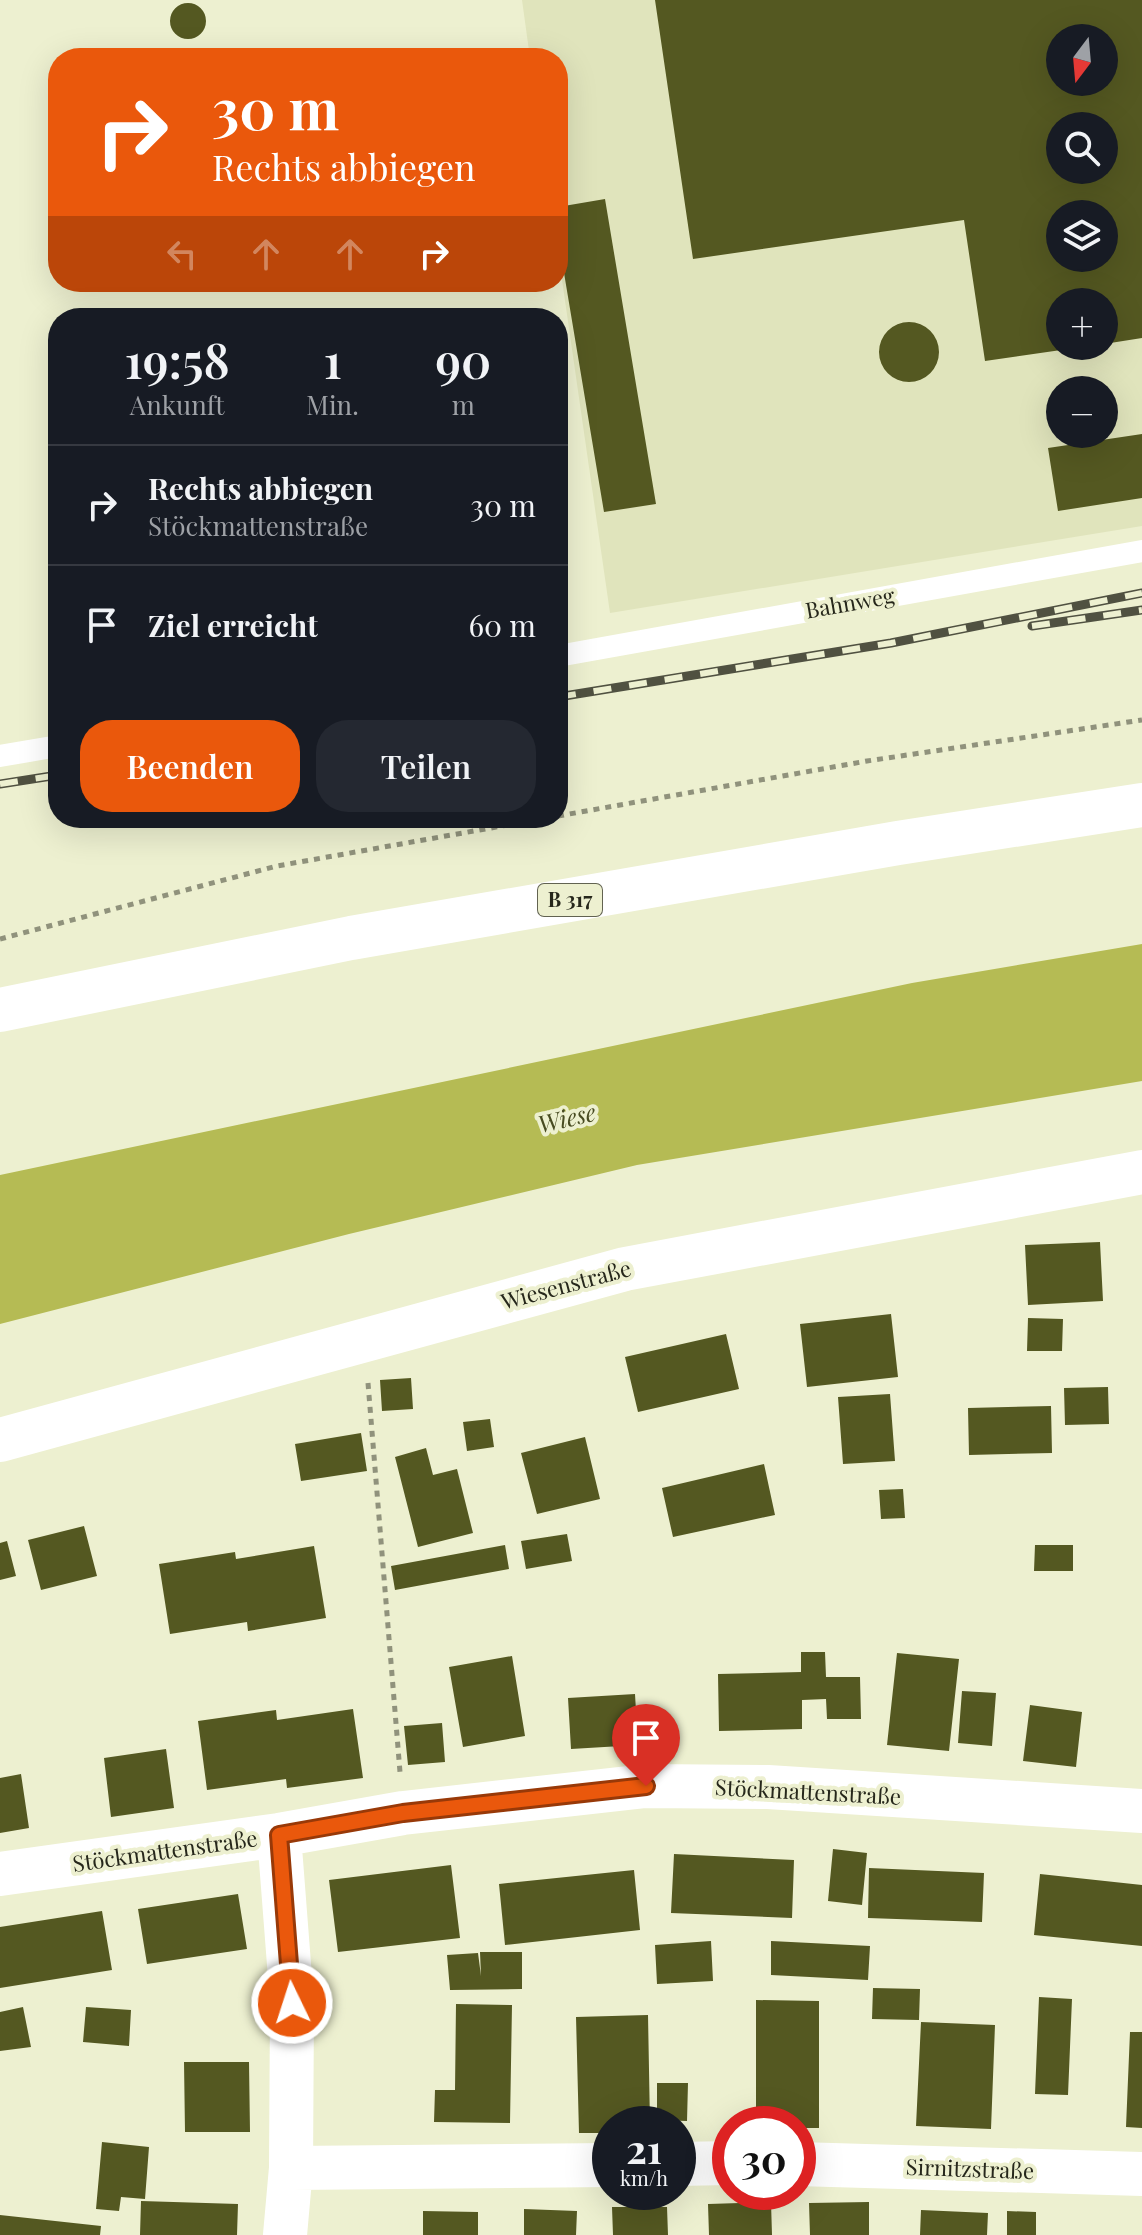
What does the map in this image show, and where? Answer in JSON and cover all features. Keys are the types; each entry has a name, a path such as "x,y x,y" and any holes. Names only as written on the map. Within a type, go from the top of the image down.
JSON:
{"street":[{"name":"B 317","path":"0,1010 367,935 882,845 1142,805"},
{"name":"Wiesenstraße","path":"0,1440 625,1269 1142,1172"},
{"name":"Stöckmattenstraße","path":"0,1874 279,1835 403,1813 646,1786 768,1787 1142,1811"},
{"path":"279,1835 292,2003 291,2168 285,2235"},
{"path":"291,2168 592,2165"},
{"name":"Sirnitzstraße","path":"816,2165 1142,2174"}],"lane":[{"name":"Bahnweg","path":"568,654 1142,551"},
{"path":"0,756 48,748"}],"path":[{"path":"568,814 867,761 1142,720"},
{"path":"0,939 277,866 491,828"},
{"path":"364,1339 403,1813"}],"shaded area":[{"path":"522,0 1142,0 1142,526 610,613 564,292 568,292 568,48 529,48"}],"water":[{"name":"Wiese","path":"1142,944 1142,1081 637,1165 349,1234 0,1324 0,1175 912,983"}],"building":[{"path":"655,0 1142,0 1142,338 1118,342 1118,288 1046,288 1046,352 985,361 964,220 693,259"},
{"path":"188,3 201,8 206,21 201,34 188,39 175,34 170,21 175,8"},
{"path":"605,199 656,504 604,512 567,292 568,205"},
{"path":"909,322 930,331 939,352 930,373 909,382 888,373 879,352 888,331"},
{"path":"1142,434 1142,498 1058,511 1048,448 1118,448 1118,438"},
{"path":"1100,1242 1103,1301 1028,1305 1025,1245"},
{"path":"891,1314 898,1377 807,1387 800,1324"},
{"path":"1028,1318 1063,1319 1062,1351 1027,1351"},
{"path":"726,1334 739,1389 638,1412 625,1357"},
{"path":"411,1378 413,1409 382,1411 380,1380"},
{"path":"1108,1387 1109,1424 1065,1425 1064,1388"},
{"path":"890,1394 895,1461 843,1464 838,1397"},
{"path":"1051,1406 1052,1453 969,1455 968,1408"},
{"path":"490,1419 494,1447 467,1451 463,1422"},
{"path":"361,1433 367,1471 301,1481 295,1444"},
{"path":"585,1437 600,1499 537,1514 521,1453"},
{"path":"426,1448 433,1475 457,1469 473,1533 418,1547 395,1457"},
{"path":"764,1464 775,1515 673,1537 662,1488"},
{"path":"903,1489 905,1518 881,1519 879,1490"},
{"path":"84,1526 97,1576 41,1590 28,1540"},
{"path":"567,1534 572,1561 526,1569 521,1541"},
{"path":"7,1541 16,1576 0,1580 0,1543"},
{"path":"505,1545 509,1569 395,1590 391,1566"},
{"path":"1035,1545 1073,1545 1073,1571 1034,1571"},
{"path":"314,1546 326,1618 248,1631 247,1622 170,1634 159,1564 235,1552 236,1559"},
{"path":"801,1652 825,1652 826,1677 860,1677 861,1719 827,1719 826,1699 802,1700 802,1729 719,1731 718,1674 801,1672"},
{"path":"897,1653 959,1659 949,1751 887,1745"},
{"path":"512,1656 525,1736 463,1747 449,1667"},
{"path":"962,1691 996,1693 992,1746 958,1743"},
{"path":"635,1694 638,1745 571,1749 568,1698"},
{"path":"1030,1705 1082,1712 1076,1767 1023,1761"},
{"path":"353,1709 363,1778 287,1788 286,1779 207,1790 198,1721 276,1710 277,1720"},
{"path":"442,1723 445,1762 408,1765 404,1726"},
{"path":"166,1749 174,1808 111,1817 104,1758"},
{"path":"21,1774 29,1828 0,1833 0,1778"},
{"path":"833,1849 867,1853 862,1905 828,1901"},
{"path":"674,1854 794,1860 792,1918 671,1913"},
{"path":"451,1865 460,1938 338,1952 329,1880"},
{"path":"869,1868 984,1873 982,1922 868,1918"},
{"path":"634,1870 640,1930 505,1945 499,1884"},
{"path":"1040,1874 1142,1885 1142,1946 1034,1935"},
{"path":"238,1894 247,1949 147,1964 138,1909"},
{"path":"102,1911 112,1970 0,1988 0,1927"},
{"path":"711,1941 713,1981 657,1984 655,1945"},
{"path":"771,1941 870,1946 868,1980 771,1975"},
{"path":"480,1952 522,1952 522,1989 450,1990 447,1955 478,1953 481,1976"},
{"path":"873,1988 920,1989 919,2020 872,2019"},
{"path":"1039,1997 1072,1999 1068,2095 1035,2094"},
{"path":"756,2000 819,2001 819,2128 816,2128 816,2106 756,2106"},
{"path":"456,2004 512,2005 510,2123 434,2122 435,2090 455,2090"},
{"path":"23,2007 31,2047 0,2051 0,2012"},
{"path":"86,2007 131,2010 129,2046 83,2042"},
{"path":"648,2015 650,2106 592,2106 592,2133 579,2133 576,2017"},
{"path":"921,2022 995,2025 991,2129 916,2126"},
{"path":"1130,2032 1142,2032 1142,2128 1126,2127"},
{"path":"184,2062 249,2062 250,2132 185,2132"},
{"path":"657,2083 688,2083 687,2106 657,2106"},
{"path":"102,2142 149,2147 145,2199 121,2197 119,2211 96,2209"},
{"path":"141,2201 238,2204 237,2235 140,2235"},
{"path":"869,2202 869,2235 810,2235 809,2210 816,2210 816,2203"},
{"path":"708,2204 712,2204 712,2210 771,2210 772,2235 709,2235"},
{"path":"524,2209 577,2211 576,2235 524,2235"},
{"path":"612,2210 667,2210 668,2235 613,2235"},
{"path":"921,2210 988,2213 987,2235 920,2235"},
{"path":"423,2211 478,2212 478,2235 423,2235"},
{"path":"1007,2211 1036,2212 1036,2235 1007,2235"},
{"path":"0,2215 101,2226 100,2235 0,2235"}],"railway":[{"path":"568,695 891,643 1142,593"},
{"path":"1032,626 1142,610"},
{"path":"0,784 48,777"}],"route":[{"path":"292,2003 279,1835 403,1813 646,1786"}]}
